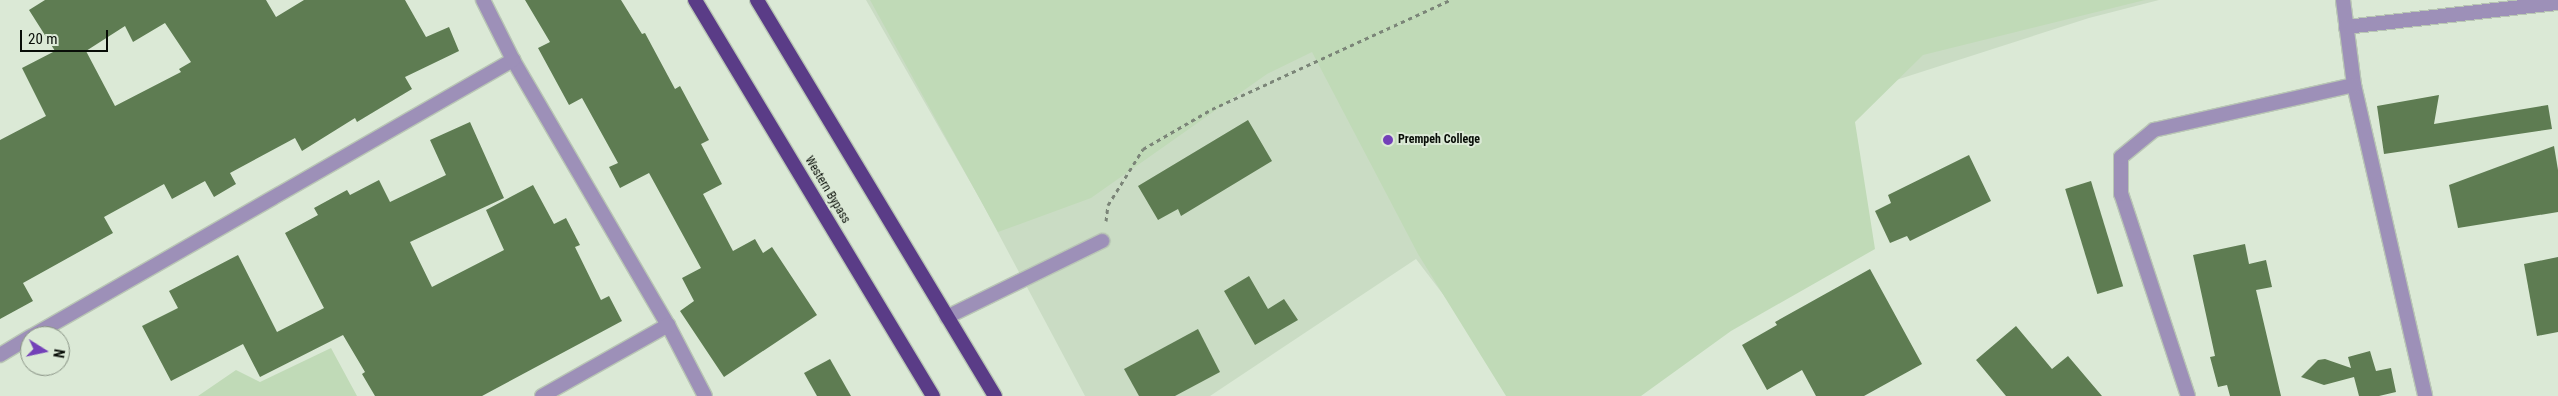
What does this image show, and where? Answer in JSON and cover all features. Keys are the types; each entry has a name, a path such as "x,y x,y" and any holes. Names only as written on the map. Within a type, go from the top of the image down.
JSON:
{"highway":[{"name":"Western Bypass","path":"695,0 933,396"},
{"path":"757,0 995,396"}],"street":[{"path":"483,0 513,60 668,325 706,396"},
{"path":"2343,0 2354,85 2425,396"},
{"path":"2346,27 2558,3"},
{"path":"50,326 513,60"},
{"path":"2188,396 2121,194 2121,157 2154,130 2354,85"},
{"path":"947,317 1102,241"},
{"path":"542,396 668,325"},
{"path":"0,355 20,343"}],"path":[{"path":"1102,241 1108,205 1143,149 1212,109 1450,0"}],"shaded area":[{"name":"Prempeh College","path":"866,0 2159,0 2089,18 1890,82 1552,396 1521,396 1416,259 1210,396 1085,396 980,199"},
{"name":"Prempeh College","path":"870,0 2145,0 1923,55 1855,122 1875,249 1731,331 1641,396 1506,396 1418,254 1312,52 1267,74 1091,198 998,232"},
{"path":"331,348 357,396 198,396 236,370 260,382"}],"building":[{"path":"45,0 266,0 276,17 304,0 405,0 426,37 449,27 459,51 405,77 412,89 357,122 355,118 302,151 295,138 230,173 236,184 214,197 205,181 172,199 164,184 104,217 113,233 23,283 33,301 0,319 0,140 46,116 22,68 55,51 29,10","holes":["165,23 191,62 179,69 181,72 115,106 86,51 125,26 133,42"]},
{"path":"525,0 621,0 642,34 645,33 675,89 680,86 709,140 701,144 722,184 703,194 733,251 755,239 763,253 772,247 817,315 724,377 680,311 694,301 682,278 701,268 649,173 620,188 609,167 618,163 582,98 569,105 538,48 550,42"},
{"path":"2439,95 2434,124 2548,105 2552,129 2384,154 2377,106"},
{"path":"1248,120 1272,161 1181,216 1178,209 1158,220 1138,186"},
{"path":"470,122 504,198 410,242 432,287 504,250 486,210 533,185 554,224 566,218 580,245 575,247 601,300 609,296 622,321 482,396 375,396 362,374 365,372 343,335 260,377 243,344 171,381 142,326 178,308 169,291 238,255 277,332 324,308 285,233 318,215 314,208 347,190 350,195 379,180 390,202 446,175 430,140"},
{"path":"2554,146 2558,170 2558,212 2458,228 2449,185"},
{"path":"1969,155 1991,201 1910,241 1907,236 1890,243 1875,211 1891,203 1888,195"},
{"path":"2091,181 2123,286 2097,294 2065,189"},
{"path":"2245,244 2249,264 2266,260 2272,287 2256,290 2281,396 2230,396 2227,385 2218,387 2210,357 2215,356 2193,255"},
{"path":"2558,257 2558,332 2537,336 2524,264"},
{"path":"1870,269 1922,364 1864,396 1816,396 1802,370 1767,390 1742,345 1777,325 1775,322"},
{"path":"1249,276 1268,309 1284,299 1298,320 1255,345 1224,291"},
{"path":"2016,326 2052,369 2068,356 2102,396 2006,396 1976,360"},
{"path":"1198,329 1220,372 1175,396 1139,396 1124,369"},
{"path":"2370,351 2376,371 2391,368 2396,392 2379,396 2359,396 2354,377 2324,385 2301,377 2318,360 2325,359 2351,368 2348,357"},
{"path":"830,359 851,396 817,396 804,373"}],"place":[{"name":"Prempeh College","path":"1388,140"}]}
